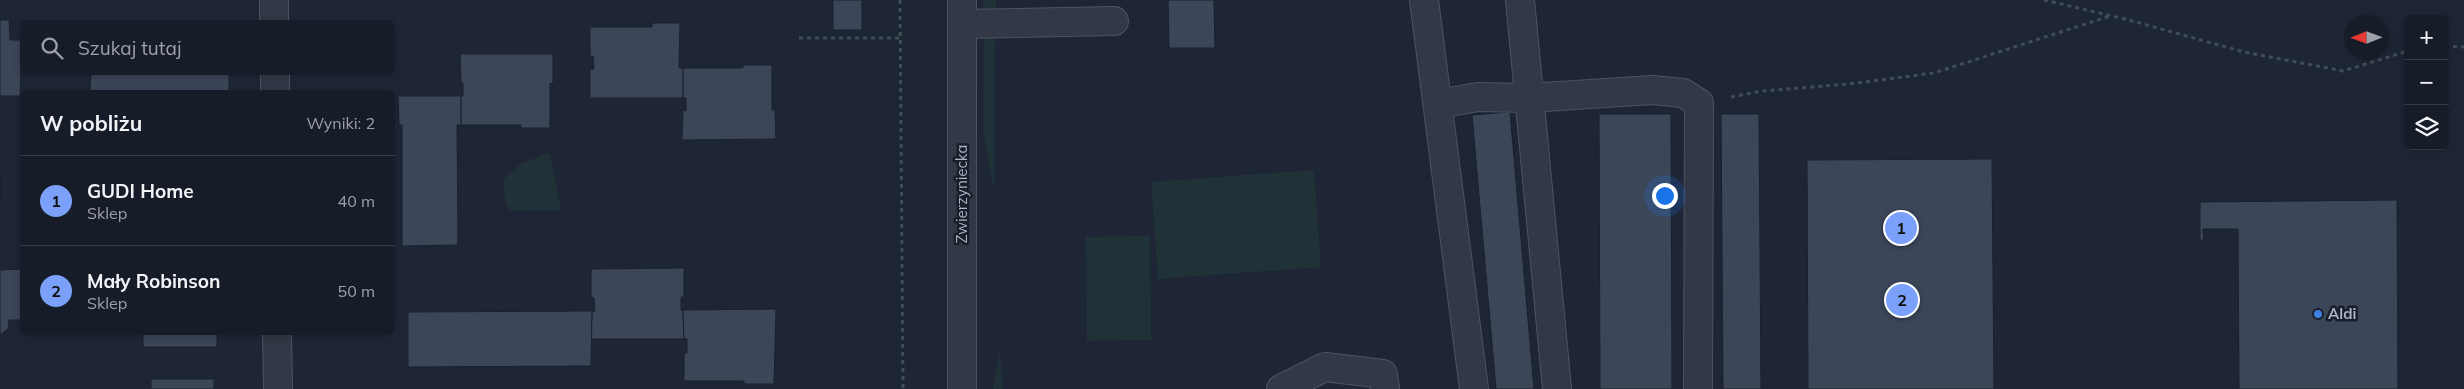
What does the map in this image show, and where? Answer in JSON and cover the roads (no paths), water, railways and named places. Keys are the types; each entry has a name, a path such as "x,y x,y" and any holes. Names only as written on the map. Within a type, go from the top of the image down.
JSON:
{"street":[{"path":"274,0 274,20"},
{"path":"1424,0 1474,389"},
{"path":"1520,0 1558,389"},
{"path":"962,12 1114,20"},
{"name":"Zwierzyniecka","path":"962,12 962,389"},
{"path":"275,75 275,90"},
{"path":"1438,104 1478,97 1530,98 1652,90 1683,93 1699,103 1698,389"},
{"path":"277,335 278,389"},
{"path":"1281,389 1325,367 1383,374 1385,389"}],"place":[{"name":"GUDI Home","path":"1901,228"},
{"name":"Mały Robinson","path":"1902,300"},
{"name":"Aldi","path":"2318,314"}]}
